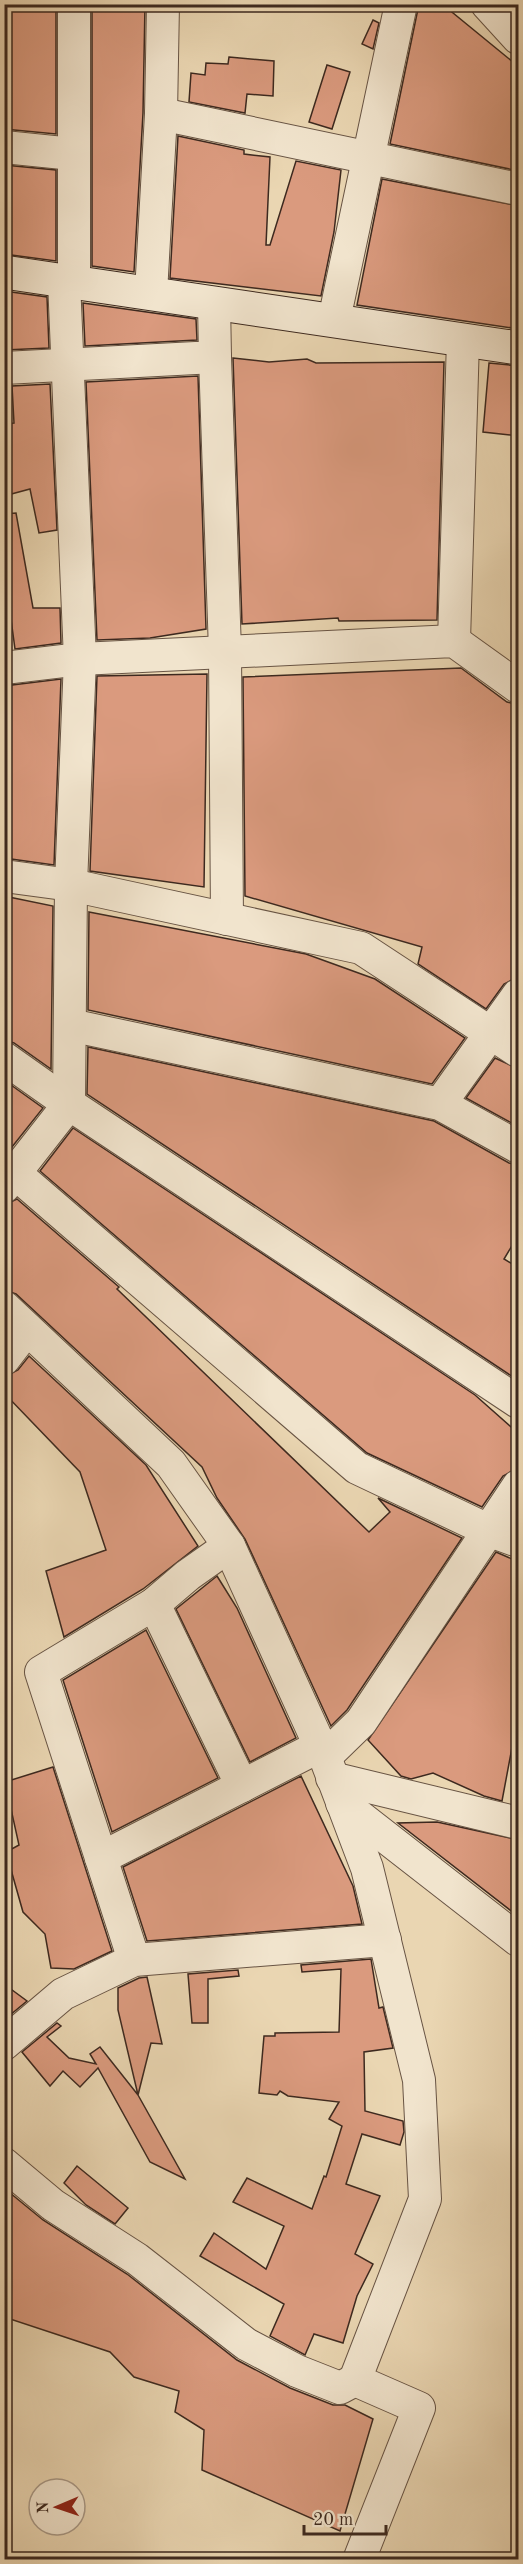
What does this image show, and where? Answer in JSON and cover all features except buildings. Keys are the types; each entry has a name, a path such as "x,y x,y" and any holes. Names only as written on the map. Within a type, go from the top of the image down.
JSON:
{"street":[{"path":"74,4 73,154 66,363 80,659 71,885 69,1104 10,1181 357,1468 505,1536"},
{"path":"151,293 161,114 163,4"},
{"path":"334,320 401,4"},
{"path":"488,4 519,38"},
{"path":"161,114 367,159 519,189"},
{"path":"4,147 73,154"},
{"path":"4,272 519,348"},
{"path":"214,303 225,651 227,919"},
{"path":"454,641 463,340"},
{"path":"4,368 215,357"},
{"path":"4,668 80,659 454,641 519,687"},
{"path":"4,876 71,885 361,948 519,1051"},
{"path":"440,1104 519,995"},
{"path":"70,1025 440,1104 519,1148"},
{"path":"4,1058 69,1104 519,1402"},
{"path":"4,1307 171,1464 229,1546 330,1771 367,1868 418,2080 425,2199 355,2380 339,2388 297,2371 246,2344 137,2259 53,2205 4,2164"},
{"path":"4,1359 27,1329"},
{"path":"330,1771 361,1722 505,1536 519,1486"},
{"path":"134,1960 41,1672 154,1604 188,1575 229,1546"},
{"path":"154,1604 242,1786"},
{"path":"330,1771 519,1940"},
{"path":"101,1858 242,1786 330,1771 518,1820"},
{"path":"4,2044 63,1994 134,1960 385,1940"},
{"path":"355,2380 419,2408 359,2559"}]}
